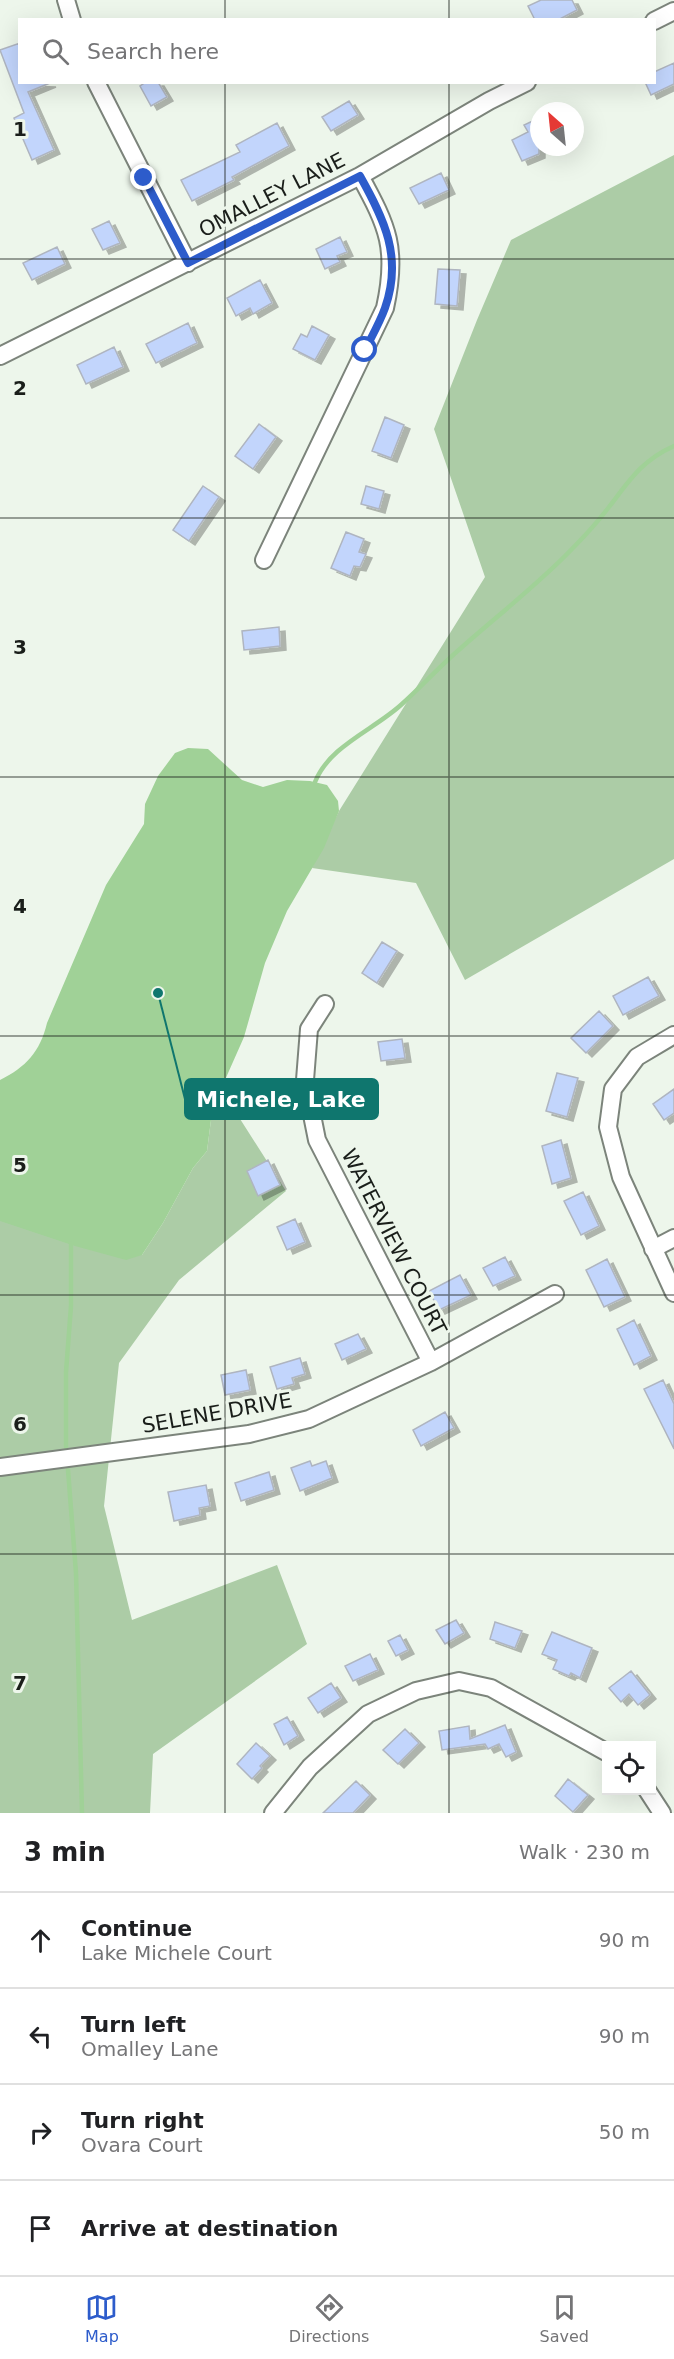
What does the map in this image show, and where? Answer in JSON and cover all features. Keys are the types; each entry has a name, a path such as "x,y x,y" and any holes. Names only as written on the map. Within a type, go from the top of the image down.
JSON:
{"street":[{"path":"66,0 71,18"},
{"path":"656,20 674,11"},
{"path":"97,84 188,263"},
{"name":"OMALLEY LANE","path":"0,356 360,176 489,101 523,84"},
{"path":"264,560 385,308 392,279 389,237 382,217 360,176"},
{"name":"WATERVIEW COURT","path":"325,1004 309,1029 305,1080 316,1140 431,1362"},
{"path":"674,1035 637,1057 613,1089 608,1127 621,1177 674,1293"},
{"path":"653,1249 674,1238"},
{"name":"SELENE DRIVE","path":"0,1467 249,1434 309,1419 431,1362 555,1294"},
{"path":"273,1813 310,1767 368,1714 416,1691 459,1681 490,1688 602,1750"},
{"path":"650,1795 662,1813"}],"shaded area":[{"path":"674,155 674,859 465,980 416,883 312,868 339,811 485,577 434,429 511,240"},
{"path":"188,748 208,749 242,780 263,787 287,780 310,781 327,785 338,801 339,811 324,848 287,911 265,963 244,1037 221,1089 211,1120 207,1151 193,1168 163,1223 142,1255 126,1260 0,1221 0,1080 17,1070 31,1058 36,1050 106,885 144,824 145,804 158,776 175,753"},
{"path":"221,1089 286,1191 179,1280 119,1363 104,1506 132,1620 277,1565 307,1644 153,1754 150,1813 0,1813 0,1220 142,1255 163,1223 193,1168 207,1151 211,1120"}],"building":[{"path":"541,0 572,0 577,10 562,18 534,18 528,6"},
{"path":"18,44 18,84 48,84 28,92 54,150 32,160 14,118 24,113 0,50"},
{"path":"674,63 674,84 651,95 646,84 656,84 656,71"},
{"path":"159,84 167,97 151,106 140,86"},
{"path":"349,101 358,115 331,131 322,117"},
{"path":"530,122 530,156 534,156 522,161 512,140 528,132 524,125"},
{"path":"277,123 289,146 232,177 234,180 192,201 181,180 240,152 236,145"},
{"path":"441,173 449,190 419,204 410,188"},
{"path":"109,221 120,243 103,250 92,229"},
{"path":"340,237 347,252 337,256 340,262 325,269 316,249"},
{"path":"57,247 65,264 32,280 23,263"},
{"path":"438,269 460,270 457,306 435,304"},
{"path":"260,280 272,303 253,314 250,308 236,316 227,298"},
{"path":"188,323 197,343 156,363 146,344"},
{"path":"312,326 329,335 315,360 293,349 301,334 307,337"},
{"path":"114,347 123,367 86,384 77,365"},
{"path":"385,417 404,425 391,458 372,451"},
{"path":"259,424 276,437 253,469 235,456"},
{"path":"203,486 219,497 189,541 173,530"},
{"path":"366,486 384,491 379,509 361,504"},
{"path":"346,532 364,539 359,552 366,554 360,567 354,566 350,576 331,568"},
{"path":"279,627 280,646 244,650 242,631"},
{"path":"382,942 397,951 377,983 362,973"},
{"path":"648,977 659,996 623,1015 613,996"},
{"path":"599,1011 613,1026 586,1053 571,1038"},
{"path":"402,1039 405,1058 381,1061 378,1042"},
{"path":"557,1073 578,1078 567,1117 546,1111"},
{"path":"674,1089 674,1113 664,1120 653,1104"},
{"path":"561,1140 571,1178 552,1184 542,1146"},
{"path":"268,1160 280,1185 258,1196 247,1171"},
{"path":"583,1192 599,1226 581,1235 564,1201"},
{"path":"295,1219 305,1242 287,1250 277,1227"},
{"path":"505,1257 515,1276 493,1286 483,1268"},
{"path":"607,1259 625,1297 604,1307 586,1270"},
{"path":"460,1275 471,1295 439,1310 429,1291"},
{"path":"634,1320 651,1356 634,1365 617,1329"},
{"path":"358,1334 366,1349 342,1360 335,1344"},
{"path":"300,1358 305,1374 292,1378 294,1384 277,1389 270,1367"},
{"path":"246,1370 250,1390 225,1395 221,1375"},
{"path":"663,1380 674,1404 674,1449 644,1389"},
{"path":"445,1412 454,1428 421,1446 413,1430"},
{"path":"310,1461 312,1466 326,1461 332,1478 300,1491 291,1468"},
{"path":"269,1472 274,1490 241,1501 235,1483"},
{"path":"206,1485 210,1506 199,1508 200,1515 174,1521 168,1492"},
{"path":"456,1620 464,1633 445,1644 436,1630"},
{"path":"495,1622 522,1631 515,1648 490,1639"},
{"path":"552,1632 592,1648 580,1678 571,1673 569,1676 553,1669 557,1660 542,1654"},
{"path":"400,1635 408,1650 396,1656 388,1641"},
{"path":"370,1654 378,1670 353,1681 345,1666"},
{"path":"631,1671 650,1695 638,1705 629,1694 621,1702 609,1688"},
{"path":"331,1683 341,1698 318,1713 308,1698"},
{"path":"287,1717 298,1736 284,1745 274,1724"},
{"path":"505,1725 516,1752 506,1757 499,1744 488,1749 485,1744 442,1750 439,1731 469,1726 470,1739"},
{"path":"405,1729 419,1743 398,1764 383,1750"},
{"path":"256,1743 270,1756 252,1779 237,1764"},
{"path":"568,1779 588,1795 573,1812 555,1796"},
{"path":"356,1781 370,1795 353,1813 323,1813"}],"waterway":[{"path":"315,782 331,758 402,704 453,655 544,576 590,530 637,472 653,458 674,446"},
{"path":"66,1447 66,1372 71,1306 71,1244"},
{"path":"68,1470 76,1573 82,1813"}],"place":[{"name":"Michele, Lake","path":"158,993"}],"route":[{"path":"144,178 188,263 360,176 382,217 389,237 392,258 392,279 385,308 365,350"}]}
